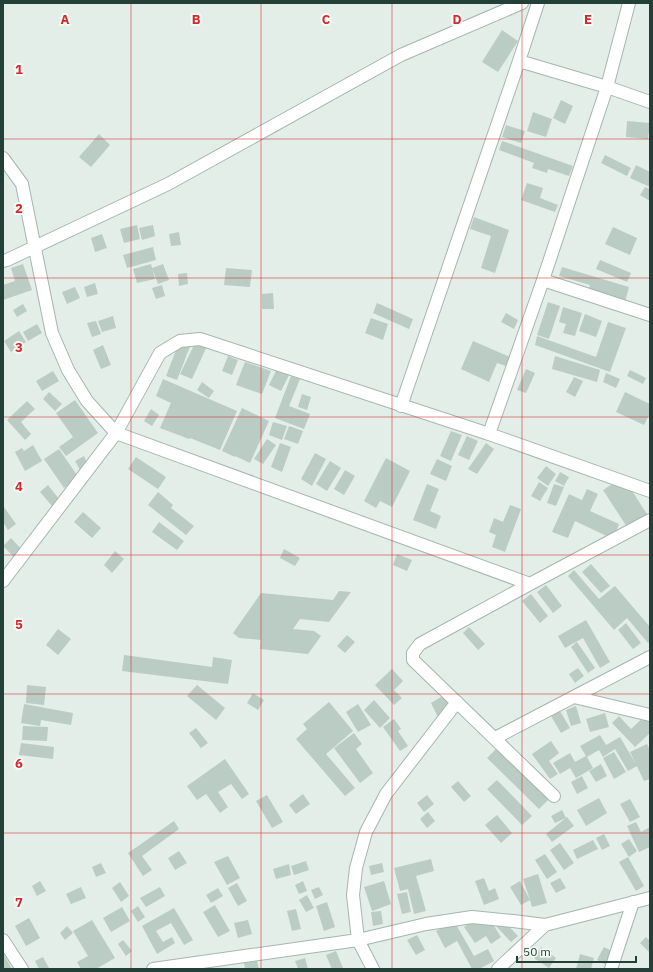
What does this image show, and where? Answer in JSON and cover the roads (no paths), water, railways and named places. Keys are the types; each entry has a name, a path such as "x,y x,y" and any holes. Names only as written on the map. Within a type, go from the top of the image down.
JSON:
{"street":[{"path":"3,261 168,184 402,55 522,3"},
{"path":"402,406 520,61 538,3"},
{"path":"489,434 543,280 607,87 629,3"},
{"path":"520,61 607,87 650,102"},
{"path":"3,158 22,184 52,333 68,370 87,401 116,433 530,584"},
{"path":"543,280 650,315"},
{"path":"3,581 116,433 160,353 180,342 200,339 489,434 650,491"},
{"path":"554,796 413,660 413,653 420,644 650,520"},
{"path":"495,738 650,657"},
{"path":"574,697 650,715"},
{"path":"373,969 358,940 353,895 356,868 366,832 386,794 457,702"},
{"path":"153,969 358,940 426,924 472,917 545,925 650,898"},
{"path":"612,969 633,902"},
{"path":"498,969 545,925"},
{"path":"3,940 22,969"}]}
